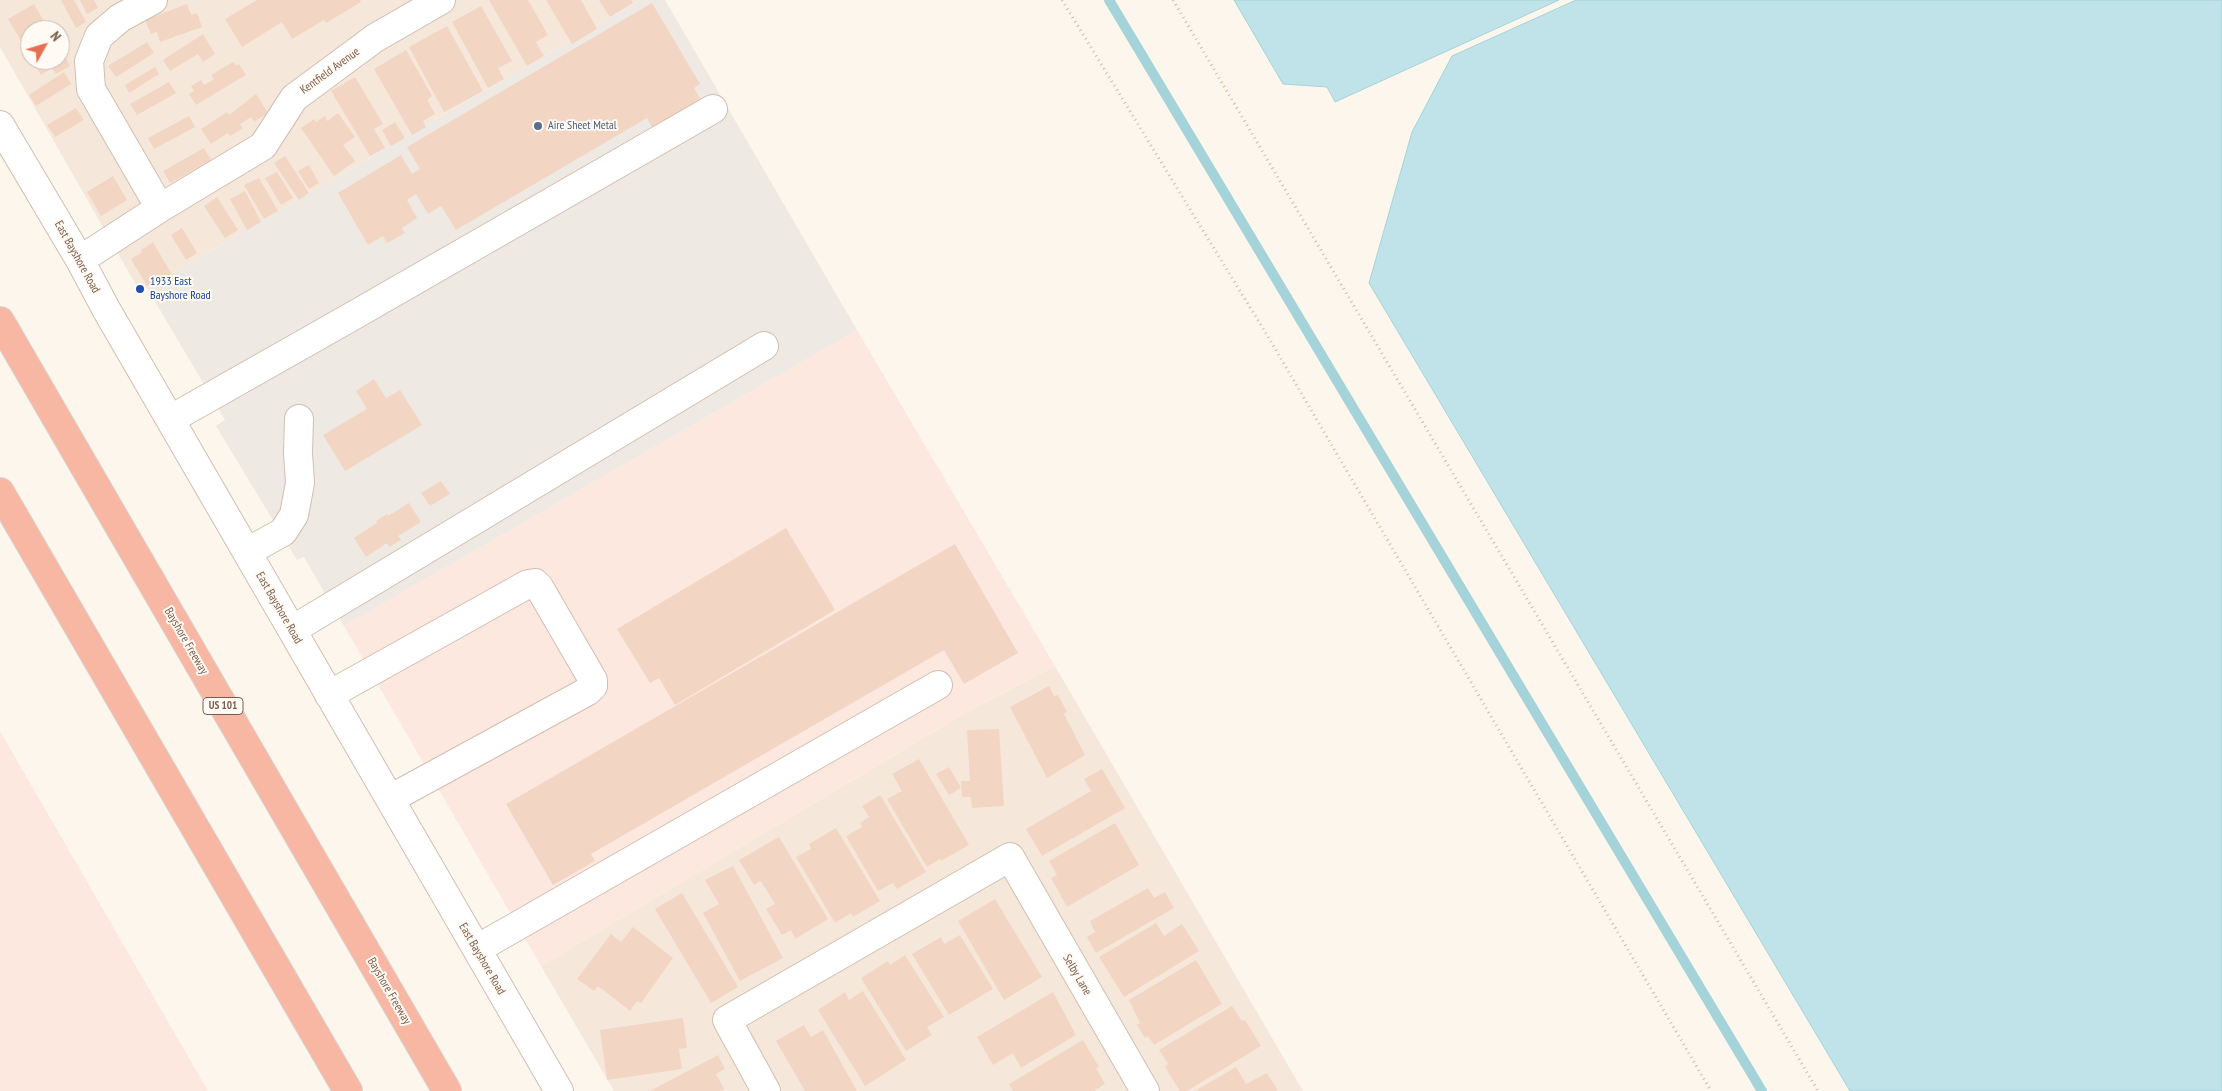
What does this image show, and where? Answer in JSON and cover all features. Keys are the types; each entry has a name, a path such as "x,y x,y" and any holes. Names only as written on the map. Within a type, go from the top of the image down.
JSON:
{"highway":[{"name":"Bayshore Freeway","path":"0,321 447,1091"},
{"path":"0,492 348,1091"}],"street":[{"path":"153,0 120,18 99,36 89,61 91,90 160,208"},
{"name":"Kentfield Avenue","path":"80,260 160,208 263,146 294,98 375,38 441,0"},
{"path":"171,419 713,109"},
{"name":"East Bayshore Road","path":"0,125 80,260 106,309 559,1091"},
{"path":"292,630 764,346"},
{"path":"247,552 282,532 294,515 300,483 298,453 299,419"},
{"path":"329,695 528,584 535,583 544,596 592,680 593,686 588,691 390,799"},
{"path":"477,949 938,685"},
{"name":"Selby Lane","path":"766,1091 727,1020 1010,858 1145,1091"}],"path":[{"path":"1062,0 1270,340 1712,1091"},
{"path":"1172,0 1818,1091"}],"shaded area":[{"path":"0,0 640,0 140,292 0,47"},
{"path":"640,0 665,0 857,330 344,626 304,557 297,560 216,426 225,420 147,288"},
{"path":"857,330 1055,666 967,712 541,966 344,626"},
{"path":"1055,666 1303,1091 614,1091 541,966 967,712"},
{"path":"0,731 208,1091 0,1091"}],"water":[{"path":"1234,0 1559,0 1335,102 1327,87 1283,84"},
{"path":"1576,0 2222,0 2222,1091 1850,1091 1369,283 1412,132 1452,56"}],"building":[{"path":"61,0 74,0 86,22 76,28"},
{"path":"80,0 94,0 98,8 87,14"},
{"path":"257,0 360,0 361,2 326,23 324,20 292,39 282,22 242,47 225,19"},
{"path":"489,0 528,0 548,35 536,42 544,56 527,66"},
{"path":"546,0 581,0 597,29 572,44"},
{"path":"599,0 631,0 633,3 610,17"},
{"name":"Aire Sheet Metal","path":"652,3 700,84 694,88 704,105 656,134 647,118 456,230 441,206 428,214 416,194 407,200 417,218 402,228 405,233 387,243 383,236 368,245 338,193 401,155 412,174 420,169 407,147"},
{"path":"34,4 43,20 20,20 20,39 8,19"},
{"path":"187,4 191,15 197,13 202,27 160,42 157,32 151,34 145,20"},
{"path":"481,6 512,61 498,68 504,79 488,88 452,22"},
{"path":"447,26 483,91 444,112 409,47"},
{"path":"203,34 215,54 203,62 198,54 170,71 163,60"},
{"path":"147,42 154,53 116,77 108,66"},
{"path":"406,50 432,96 427,100 435,114 423,121 426,127 412,135 374,69"},
{"path":"233,62 236,66 239,64 246,75 196,105 189,94 194,91 191,86 201,80 204,85 214,79 211,75"},
{"path":"155,67 159,74 129,93 125,85"},
{"path":"38,70 49,70 41,75"},
{"path":"53,70 63,70 56,74"},
{"path":"64,72 71,84 36,106 29,95"},
{"path":"355,77 383,124 374,129 385,148 370,156 331,91"},
{"path":"169,82 176,93 137,115 130,104"},
{"path":"256,94 268,113 254,122 251,117 240,124 243,128 230,136 228,133 211,144 201,129 227,112 229,115"},
{"path":"76,108 84,120 55,137 47,125"},
{"path":"338,113 355,137 343,145 355,161 334,176 301,128 314,119 316,122 325,116 327,121"},
{"path":"189,116 195,127 154,149 148,138"},
{"path":"395,122 405,138 391,146 382,130"},
{"path":"204,148 211,160 170,183 163,171"},
{"path":"285,156 309,193 299,200 274,163"},
{"path":"309,165 319,183 309,189 298,171"},
{"path":"277,172 293,198 281,205 265,178"},
{"path":"113,176 127,200 101,216 87,192"},
{"path":"259,178 278,211 264,219 244,185"},
{"path":"245,191 261,222 247,230 230,199"},
{"path":"217,197 238,230 225,238 204,206"},
{"path":"182,228 197,253 186,260 171,235"},
{"path":"153,242 172,275 157,284 156,281 147,286 131,259"},
{"path":"374,379 386,398 400,390 422,425 345,471 323,435 367,409 356,391"},
{"path":"441,481 450,494 430,506 421,493"},
{"path":"409,503 421,522 398,536 401,540 389,547 387,543 366,557 354,538 387,514 388,516"},
{"path":"786,528 835,610 675,705 659,678 650,683 617,629"},
{"path":"955,544 1018,653 964,684 944,650 591,854 595,861 553,885 506,804"},
{"path":"1049,686 1054,696 1058,695 1067,712 1064,714 1085,755 1047,778 1010,707"},
{"path":"999,729 1004,806 972,808 971,797 962,797 961,781 970,781 967,730"},
{"path":"919,759 969,845 927,867 887,799 902,791 892,774"},
{"path":"949,767 961,788 949,795 936,774"},
{"path":"1102,769 1125,808 1042,856 1026,829 1091,791 1084,779"},
{"path":"880,795 926,872 897,889 893,883 878,891 846,836 862,827 860,823 869,817 862,806"},
{"path":"1115,823 1139,865 1067,907 1051,878 1057,875 1049,861"},
{"path":"836,828 880,901 853,917 851,913 835,923 796,857 811,849 809,844"},
{"path":"779,837 828,919 795,939 791,930 782,935 766,909 775,904 761,881 754,885 739,860"},
{"path":"733,866 783,958 740,981 703,913 719,904 705,880"},
{"path":"1148,888 1154,898 1165,892 1174,908 1096,953 1087,937 1095,932 1090,921"},
{"path":"682,893 738,987 711,1003 655,909"},
{"path":"995,899 1042,977 1004,1000 958,921"},
{"path":"1156,923 1164,936 1182,924 1199,951 1124,997 1099,957"},
{"path":"633,927 673,958 641,1003 637,1001 630,1011 598,986 594,991 577,979 611,934 621,942"},
{"path":"960,935 993,989 949,1015 912,954 941,937 944,944"},
{"path":"905,955 944,1017 927,1027 932,1035 906,1051 861,978 888,961 890,965"},
{"path":"1196,960 1222,1004 1154,1045 1148,1036 1145,1038 1137,1025 1140,1023 1129,1000"},
{"path":"863,991 906,1060 865,1086 818,1010 845,992 849,1000"},
{"path":"1053,992 1076,1035 1021,1068 1013,1053 993,1065 977,1037"},
{"path":"1232,1006 1242,1021 1245,1020 1261,1046 1187,1091 1180,1091 1165,1067 1168,1064 1159,1050"},
{"path":"683,1018 687,1048 679,1049 682,1069 607,1080 600,1030"},
{"path":"804,1025 811,1037 823,1030 857,1091 805,1091 776,1041"},
{"path":"1083,1040 1099,1067 1096,1068 1105,1084 1094,1091 1013,1091 1009,1084"},
{"path":"718,1055 725,1069 716,1074 724,1089 721,1091 650,1091"},
{"path":"1236,1067 1246,1084 1267,1073 1278,1091 1195,1091"}],"waterway":[{"path":"1109,0 1762,1091"}],"place":[{"name":"Aire Sheet Metal","path":"538,126"},
{"name":"1933 East Bayshore Road","path":"140,289"}]}
